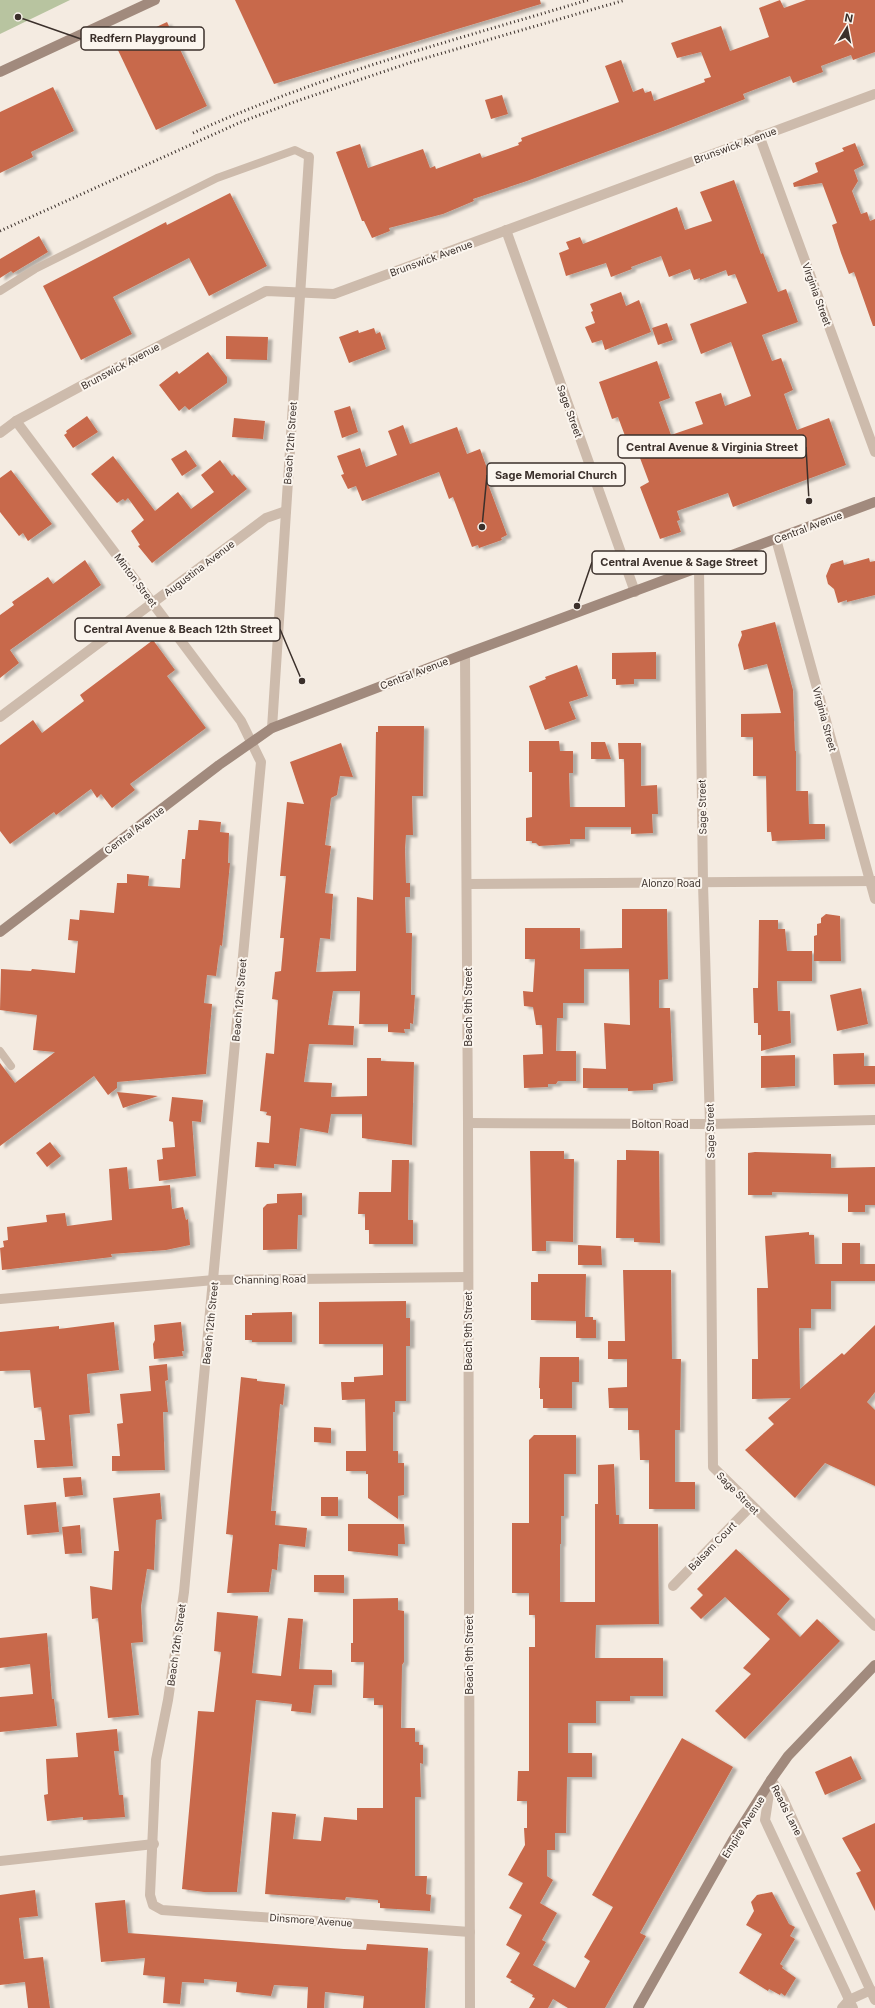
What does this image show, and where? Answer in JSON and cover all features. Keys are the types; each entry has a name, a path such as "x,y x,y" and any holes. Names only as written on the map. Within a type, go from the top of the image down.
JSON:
{"street":[{"path":"0,72 155,0"},
{"name":"Brunswick Avenue","path":"0,433 16,421 154,347 266,290 334,294 875,94"},
{"name":"Virginia Street","path":"759,136 875,452"},
{"name":"Beach 12th Street","path":"272,728 309,157"},
{"name":"Sage Street","path":"506,230 635,592"},
{"name":"Minton Street","path":"16,421 241,721 251,742"},
{"name":"Central Avenue","path":"0,932 251,742 272,728 465,654 875,502"},
{"name":"Augustina Avenue","path":"0,717 266,518 286,510"},
{"name":"Virginia Street","path":"776,539 872,881 875,900"},
{"name":"Sage Street","path":"698,568 703,883 710,1124 713,1467 751,1506 875,1626"},
{"name":"Beach 9th Street","path":"465,654 468,1123 470,2008"},
{"name":"Beach 12th Street","path":"153,1905 150,1895 154,1844 156,1760 168,1700 184,1592 261,762 251,742"},
{"name":"Alonzo Road","path":"467,884 872,881"},
{"name":"Bolton Road","path":"468,1123 710,1124 875,1120"},
{"name":"Channing Road","path":"0,1299 214,1280 468,1277"},
{"name":"Balsam Court","path":"673,1586 751,1506"},
{"name":"Empire Avenue","path":"638,2008 733,1840 771,1780 788,1756 875,1665"},
{"name":"Reads Lane","path":"771,1780 781,1794 875,2000"},
{"name":"Reads Lane","path":"771,1780 765,1820 848,2005"},
{"path":"0,1861 154,1844"},
{"name":"Dinsmore Avenue","path":"153,1905 162,1910 470,1932"},
{"path":"848,2005 871,1990"}],"lane":[{"path":"0,291 35,269 217,178 295,150 309,157"},
{"path":"0,1051 11,1066"}],"green space":[{"path":"0,0 70,0 0,34"}],"building":[{"path":"235,0 540,0 541,4 274,84"},
{"path":"780,0 784,8 806,0 875,0 875,52 853,60 851,55 821,66 823,72 793,83 790,76 743,94 745,99 663,131 527,181 473,199 474,201 443,214 389,228 390,231 372,238 364,221 362,221 336,152 360,144 368,168 423,149 430,168 435,166 436,169 480,153 482,158 519,145 518,143 522,141 521,138 619,102 605,66 621,60 633,92 643,88 645,93 651,91 654,101 705,82 704,79 711,77 701,52 677,58 671,43 721,26 730,51 769,37 759,8"},
{"path":"167,22 207,106 156,130 116,46"},
{"path":"53,87 74,131 31,152 33,157 0,173 0,112"},
{"path":"502,95 508,114 491,119 485,100"},
{"path":"855,143 864,165 854,170 858,181 852,191 861,214 867,212 870,221 875,219 875,326 873,326 854,272 849,274 841,253 832,225 837,223 822,183 794,187 793,183 818,172 815,163 844,151 842,148"},
{"path":"734,180 761,254 763,253 778,292 786,289 798,322 762,335 772,361 781,358 793,390 784,394 797,430 829,418 846,465 733,507 728,493 677,511 680,520 677,521 681,532 660,539 640,487 649,482 637,450 631,452 618,417 612,419 599,382 657,361 670,398 659,402 671,435 703,424 695,402 721,393 725,406 751,396 731,342 701,354 690,324 747,303 735,274 728,276 726,270 700,280 700,278 694,280 690,269 669,277 661,256 631,267 632,269 611,277 606,263 566,276 559,253 569,249 566,242 580,237 583,244 677,207 685,230 712,221 700,192"},
{"path":"230,193 267,266 209,296 189,258 113,297 132,334 81,360 43,286 166,222 167,225"},
{"path":"39,236 48,252 13,273 11,271 0,278 0,259"},
{"path":"621,292 626,306 639,300 651,332 605,350 602,340 592,343 585,327 595,323 590,304"},
{"path":"667,323 673,340 658,345 652,328"},
{"path":"374,328 376,334 380,332 386,349 349,363 339,337 358,330 359,333"},
{"path":"226,336 268,337 267,360 226,359"},
{"path":"208,352 227,377 227,383 189,410 185,406 179,411 159,385 177,371 179,374"},
{"path":"350,406 358,432 342,438 334,411"},
{"path":"87,416 98,432 73,448 64,435 67,433 66,431"},
{"path":"234,418 265,421 263,439 232,437"},
{"path":"403,425 410,444 457,427 467,454 480,449 492,482 488,484 507,535 501,538 502,540 479,548 478,545 472,547 453,497 449,499 439,472 362,501 356,486 348,489 341,475 344,474 337,456 360,448 366,467 397,455 388,431"},
{"path":"186,450 197,466 182,476 171,459"},
{"path":"113,456 155,511 178,492 191,509 214,492 201,475 220,460 232,476 234,474 247,489 152,563 138,546 140,545 131,531 144,520 128,498 125,501 123,499 117,503 91,474"},
{"path":"11,470 52,524 28,541 23,533 19,536 0,512 0,478"},
{"path":"869,558 870,562 875,561 875,595 838,603 834,589 828,584 826,576 831,564 843,560 844,565"},
{"path":"85,560 101,585 10,650 19,663 0,678 0,615 14,605 12,602 48,577 53,584"},
{"path":"775,622 793,690 796,791 808,791 809,824 825,824 825,839 772,841 771,832 767,832 766,776 753,776 753,737 741,737 741,714 781,713 767,664 744,670 738,645 742,635 741,631"},
{"path":"153,640 175,670 167,676 206,728 130,784 135,790 112,808 101,794 97,798 91,789 56,815 54,812 10,844 0,831 0,745 33,720 42,733 84,701 80,695"},
{"path":"656,652 656,679 634,679 634,684 616,685 616,679 612,679 612,653"},
{"path":"577,665 588,696 569,702 576,719 545,730 529,686 546,679 545,677"},
{"path":"378,726 424,726 423,796 412,796 413,835 406,835 405,849 406,883 410,883 410,897 405,897 406,933 412,933 411,995 415,995 413,1024 410,1023 410,1029 404,1029 405,1033 388,1032 388,1024 359,1024 360,991 333,991 328,1025 354,1026 353,1045 309,1044 304,1082 332,1083 331,1097 367,1096 367,1058 381,1058 381,1061 414,1062 412,1145 362,1138 362,1114 331,1114 328,1133 300,1128 296,1166 274,1164 274,1168 255,1167 257,1142 269,1143 271,1116 266,1115 267,1112 260,1111 266,1053 274,1054 278,1000 272,999 275,972 281,971 284,938 280,938 286,876 280,876 287,802 304,804 290,762 341,743 353,777 340,776 337,795 331,798 325,845 331,846 325,893 333,894 330,939 320,938 316,972 356,971 357,897 373,900 376,732 378,732"},
{"path":"529,741 559,741 560,751 573,751 573,773 569,773 570,807 625,807 624,759 619,759 618,743 641,743 641,786 657,785 658,814 652,814 653,833 631,834 631,827 585,827 585,839 570,839 570,844 539,846 536,843 532,843 532,841 526,841 526,818 532,817 532,772 529,772"},
{"path":"591,742 605,742 611,759 591,759"},
{"path":"199,820 221,822 220,832 229,833 228,863 230,863 222,946 220,945 216,976 207,975 204,1003 212,1004 206,1074 117,1082 117,1088 108,1095 94,1076 0,1146 0,1063 15,1083 55,1052 33,1050 37,1015 0,1010 1,969 31,971 32,969 75,973 78,941 68,940 70,919 79,920 80,910 114,913 117,883 127,883 127,874 149,876 148,886 180,888 182,859 185,859 188,830 198,830"},
{"path":"622,909 667,909 668,979 659,980 659,1008 670,1008 673,1081 653,1084 653,1090 628,1091 628,1088 583,1088 583,1068 606,1069 604,1023 630,1025 629,969 584,969 584,1003 563,1003 563,1018 557,1018 556,1051 576,1051 576,1081 558,1081 556,1084 548,1084 548,1087 524,1088 523,1055 543,1054 542,1025 536,1025 533,1007 524,1006 523,991 533,992 535,959 525,959 525,928 580,928 580,949 622,948"},
{"path":"826,914 840,916 841,961 814,961 814,936 817,935 817,924 821,923 821,918"},
{"path":"759,920 778,920 778,929 785,929 787,951 812,951 812,981 777,981 778,1011 790,1011 791,1043 761,1051 761,1035 758,1035 758,1023 754,1023 753,988 758,988"},
{"path":"861,988 868,1024 837,1031 830,995"},
{"path":"864,1053 864,1066 875,1066 875,1084 834,1085 833,1054"},
{"path":"795,1055 795,1086 761,1088 761,1056"},
{"path":"117,1092 158,1096 123,1108"},
{"path":"172,1097 203,1100 201,1122 192,1121 196,1176 159,1181 157,1160 163,1159 162,1148 175,1147 173,1122 169,1121"},
{"path":"50,1142 61,1156 47,1167 36,1153"},
{"path":"626,1150 659,1151 660,1243 634,1242 634,1238 616,1238 617,1160 626,1160"},
{"path":"530,1151 564,1151 564,1159 574,1159 573,1242 546,1241 546,1251 532,1251"},
{"path":"748,1153 831,1154 831,1168 875,1167 875,1205 865,1205 865,1212 848,1212 848,1194 772,1192 772,1195 748,1195"},
{"path":"392,1160 409,1160 408,1220 413,1220 413,1244 369,1244 369,1230 365,1230 365,1214 358,1214 359,1192 391,1192"},
{"path":"127,1167 129,1189 170,1185 172,1209 183,1207 186,1220 188,1219 190,1245 166,1250 111,1254 112,1257 2,1270 0,1248 4,1247 3,1241 8,1240 7,1227 47,1222 46,1215 65,1213 67,1226 112,1220 109,1169"},
{"path":"302,1193 302,1215 298,1215 297,1249 263,1250 263,1208 267,1204 277,1203 277,1194"},
{"path":"809,1232 809,1235 814,1235 815,1264 842,1264 842,1243 860,1243 860,1264 875,1264 875,1281 831,1281 831,1309 811,1309 811,1328 799,1328 800,1389 842,1353 844,1355 875,1325 875,1392 867,1402 875,1410 875,1486 825,1463 795,1498 745,1450 774,1424 768,1418 791,1398 752,1399 752,1359 758,1359 757,1288 768,1288 765,1236"},
{"path":"578,1245 601,1246 602,1265 578,1265"},
{"path":"623,1270 671,1270 672,1359 681,1359 680,1430 675,1430 675,1482 695,1482 695,1509 649,1509 649,1460 640,1460 639,1430 628,1430 628,1408 609,1408 608,1388 627,1387 627,1359 608,1359 608,1341 625,1341"},
{"path":"538,1274 586,1274 585,1317 593,1317 593,1320 596,1320 596,1338 576,1338 576,1321 531,1320 531,1282 538,1282"},
{"path":"406,1301 406,1318 410,1318 410,1346 406,1346 406,1401 395,1401 395,1412 393,1412 393,1451 398,1451 398,1463 404,1463 404,1495 398,1496 398,1519 368,1498 368,1474 366,1474 366,1471 346,1471 346,1451 366,1451 365,1399 342,1400 341,1382 354,1382 354,1377 383,1375 383,1344 319,1344 319,1302"},
{"path":"292,1312 292,1342 252,1342 252,1340 245,1340 245,1315 252,1315 252,1313"},
{"path":"114,1322 119,1370 87,1374 90,1413 69,1415 73,1466 37,1468 34,1440 45,1440 41,1407 34,1408 30,1370 0,1371 0,1332 59,1326 59,1329"},
{"path":"181,1322 184,1351 182,1351 183,1356 154,1359 154,1325"},
{"path":"540,1357 579,1357 579,1382 572,1382 572,1408 543,1408 543,1399 540,1399 539,1388"},
{"path":"167,1364 168,1380 165,1381 168,1412 163,1412 165,1470 112,1471 112,1456 120,1456 117,1424 123,1423 120,1394 151,1391 149,1366"},
{"path":"241,1377 257,1379 257,1381 285,1384 283,1405 280,1404 271,1511 276,1511 275,1525 307,1528 305,1547 279,1544 277,1570 272,1569 269,1592 227,1593 233,1535 226,1534"},
{"path":"314,1427 331,1428 331,1443 314,1442"},
{"path":"534,1435 576,1435 576,1474 564,1474 564,1516 561,1516 560,1544 560,1602 595,1602 595,1504 598,1504 598,1465 614,1464 616,1515 619,1515 619,1524 658,1524 659,1624 596,1625 595,1658 663,1658 663,1696 630,1696 630,1701 596,1701 596,1723 568,1723 568,1753 592,1753 592,1777 567,1777 566,1833 555,1833 555,1850 547,1850 547,1876 553,1880 540,1903 557,1913 542,1940 546,1942 533,1965 575,1988 590,1961 584,1957 613,1907 592,1895 682,1738 733,1767 640,1933 646,1936 605,2008 568,2008 553,1999 548,2008 529,2008 535,1998 532,1997 533,1995 510,1982 512,1980 506,1977 520,1953 506,1945 522,1915 509,1908 523,1883 508,1875 525,1845 524,1828 527,1828 527,1801 517,1801 518,1771 529,1771 529,1647 535,1647 535,1615 529,1615 529,1593 512,1593 512,1523 529,1523 529,1440"},
{"path":"81,1477 83,1495 65,1497 63,1478"},
{"path":"160,1493 162,1519 156,1520 154,1570 147,1569 141,1606 143,1642 131,1643 139,1715 108,1718 98,1618 92,1619 90,1586 112,1590 114,1551 119,1551 113,1498"},
{"path":"321,1497 338,1497 338,1516 321,1516"},
{"path":"56,1502 59,1532 27,1535 24,1505"},
{"path":"348,1524 404,1524 405,1544 398,1544 398,1556 348,1551"},
{"path":"80,1525 82,1553 65,1554 62,1527"},
{"path":"736,1549 790,1599 777,1614 800,1637 817,1619 840,1641 745,1739 715,1711 751,1674 743,1668 770,1639 725,1597 701,1619 690,1608 703,1595 697,1589"},
{"path":"314,1575 344,1575 344,1593 314,1592"},
{"path":"398,1598 398,1610 404,1611 404,1662 402,1665 401,1728 415,1728 415,1742 419,1742 419,1745 423,1745 423,1764 420,1763 421,1797 415,1797 415,1876 427,1876 426,1894 431,1895 430,1911 380,1908 380,1903 378,1903 378,1900 346,1897 345,1900 265,1894 272,1812 296,1814 293,1839 321,1841 324,1817 357,1820 357,1808 383,1808 383,1705 374,1705 374,1698 363,1698 364,1662 351,1662 351,1643 353,1643 353,1599"},
{"path":"217,1612 258,1616 252,1673 281,1676 288,1618 303,1619 299,1669 332,1670 332,1685 314,1685 311,1713 291,1711 292,1704 256,1700 237,1892 204,1892 182,1889 198,1711 214,1712 221,1652 214,1651"},
{"path":"47,1633 52,1699 54,1699 57,1726 0,1732 0,1697 33,1694 30,1664 0,1668 0,1638"},
{"path":"117,1729 119,1751 114,1751 119,1795 123,1795 125,1817 83,1820 83,1817 47,1821 44,1795 48,1794 46,1759 78,1757 76,1733"},
{"path":"851,1756 862,1779 825,1795 815,1772"},
{"path":"875,1823 875,1911 856,1873 861,1871 842,1838"},
{"path":"35,1890 38,1916 19,1918 24,1959 43,1957 50,2008 28,2008 25,1982 0,1985 0,1895"},
{"path":"772,1892 789,1924 795,1927 790,1936 795,1939 780,1964 783,1966 782,1968 796,1978 785,1996 769,1989 768,1991 739,1973 762,1934 746,1925 754,1911 751,1902 757,1895"},
{"path":"125,1900 128,1933 344,1949 366,1950 367,1944 428,1948 425,2008 363,2008 364,1996 325,1992 324,2008 307,2008 308,1987 274,1985 271,1996 236,1992 237,1982 204,1979 204,1983 182,1982 180,2004 163,2003 165,1977 143,1975 145,1958 101,1962 95,1903"}],"railway":[{"path":"193,133 241,112 339,76 438,44 588,0"},
{"path":"0,231 241,122 294,102 412,62 625,0"}],"place":[{"name":"Redfern Playground","path":"18,17"},
{"name":"Central Avenue & Virginia Street","path":"809,501"},
{"name":"Sage Memorial Church","path":"482,527"},
{"name":"Central Avenue & Sage Street","path":"577,606"},
{"name":"Central Avenue & Beach 12th Street","path":"302,681"}]}
